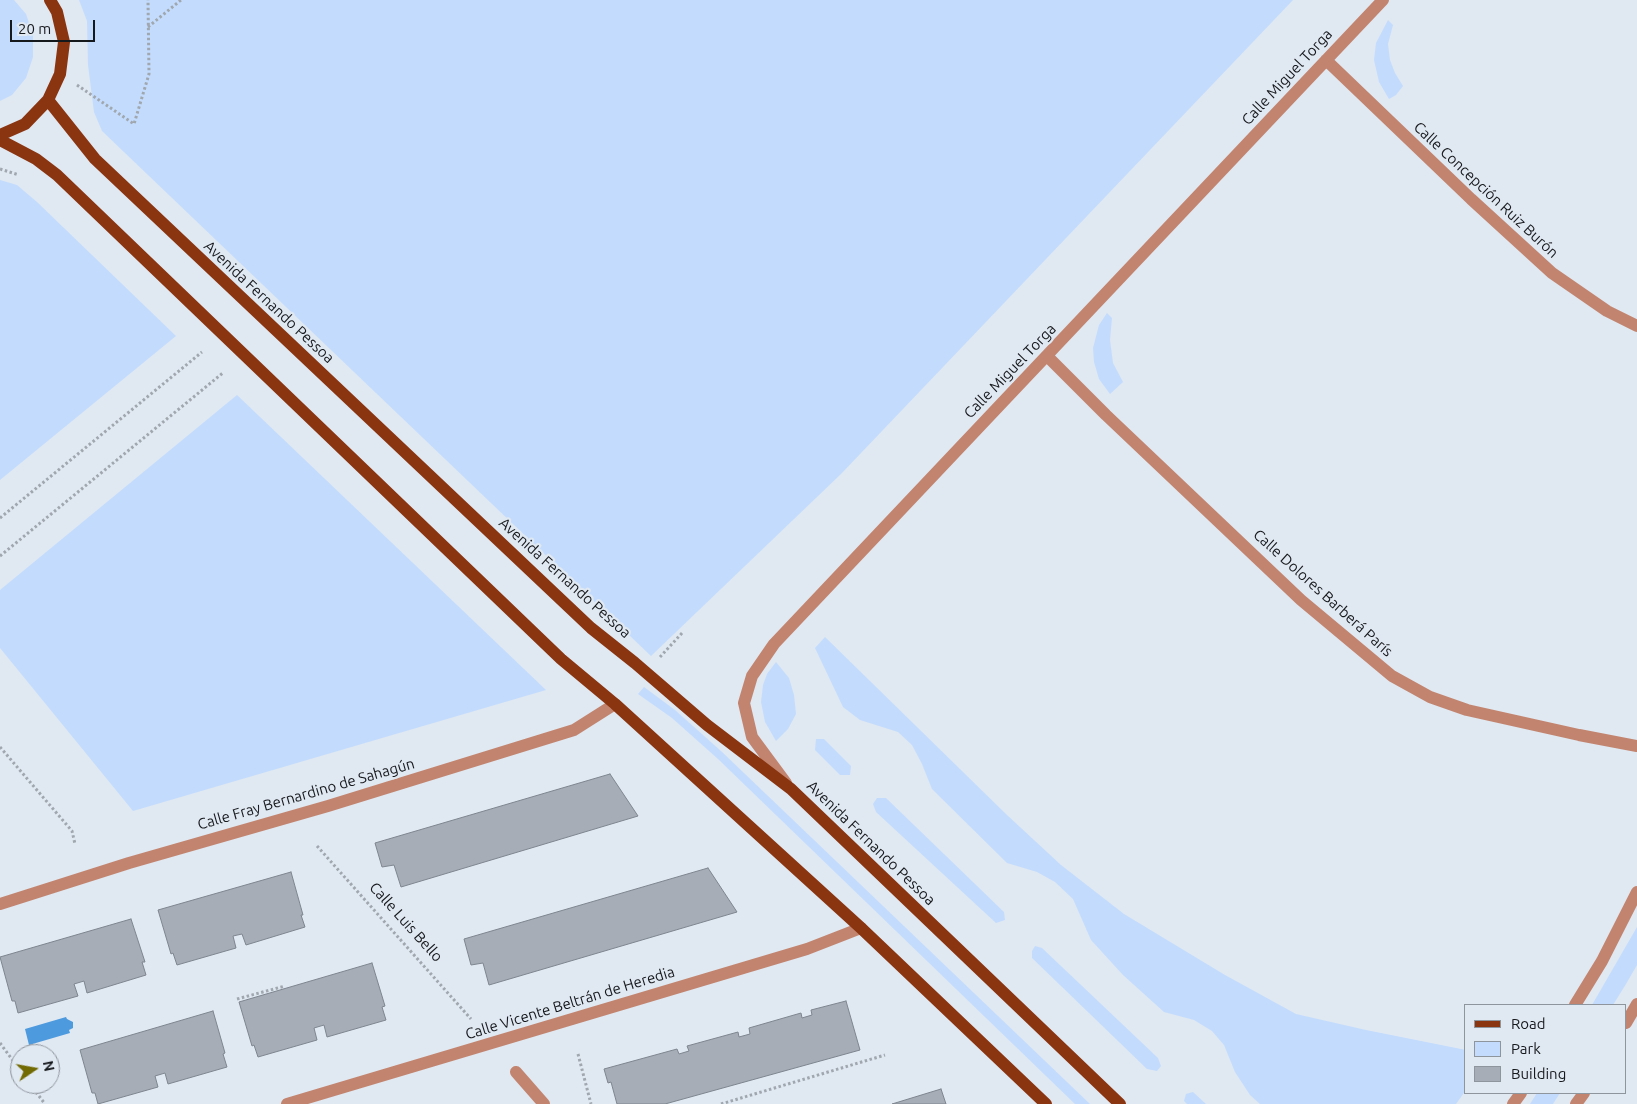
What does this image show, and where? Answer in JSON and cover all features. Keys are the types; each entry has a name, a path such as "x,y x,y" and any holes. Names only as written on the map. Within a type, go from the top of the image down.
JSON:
{"main road":[{"path":"0,135 25,124 48,100 60,74 64,42 57,12 50,0"},
{"name":"Avenida Fernando Pessoa","path":"48,100 95,159 592,628 635,662 707,725 791,789 1120,1104"},
{"path":"0,140 36,159 58,175 561,659 615,704 861,928 1046,1104"}],"street":[{"name":"Calle Miguel Torga","path":"791,789 752,737 744,703 752,676 774,644 1383,0"},
{"name":"Calle Concepción Ruiz Burón","path":"1326,60 1470,199 1552,273 1607,311 1637,326"},
{"name":"Calle Dolores Barberá París","path":"1047,356 1106,415 1302,600 1392,676 1430,697 1467,710 1637,746"},
{"name":"Calle Fray Bernardino de Sahagún","path":"0,904 128,863 328,806 574,730 615,704"},
{"path":"1575,1004 1602,961 1637,892"},
{"name":"Calle Vicente Beltrán de Heredia","path":"287,1104 807,950 861,928"},
{"path":"1627,1021 1637,1004"},
{"path":"516,1072 544,1104"}],"path":[{"path":"60,74 134,124 149,74 148,0"},
{"path":"148,27 181,0"},
{"path":"0,518 202,352"},
{"path":"0,556 224,372"},
{"path":"0,747 72,831 75,844"},
{"name":"Calle Luis Bello","path":"316,846 470,1020"},
{"path":"237,999 285,986"},
{"path":"0,1043 10,1056"},
{"path":"578,1054 591,1104"},
{"path":"721,1104 885,1055"}],"green space":[{"path":"0,0 14,0 26,14 33,35 33,57 26,78 12,95 0,101"},
{"path":"79,0 1293,0 841,474 651,656 102,131 94,112 88,65 87,21"},
{"path":"1388,20 1393,25 1388,44 1390,60 1403,86 1396,95 1389,99 1379,82 1374,60 1376,43"},
{"path":"0,180 17,185 37,202 176,336 0,480"},
{"path":"1107,313 1112,318 1110,340 1113,363 1123,382 1110,394 1099,379 1094,362 1093,348 1099,325"},
{"path":"237,395 546,690 133,811 0,648 0,590"},
{"path":"825,637 1007,815 1061,865 1124,914 1225,975 1296,1014 1464,1050 1464,1093 1456,1104 1260,1104 1250,1095 1235,1072 1224,1045 1212,1031 1194,1020 1164,1012 1123,975 1091,940 1073,899 1055,882 1037,872 1007,863 932,789 912,745 898,732 860,720 843,707 815,648"},
{"path":"776,662 789,678 794,695 796,714 788,729 776,741 765,722 761,702 763,685 767,674"},
{"path":"644,687 675,710 721,751 1090,1104 1075,1104 718,759 672,718 638,694"},
{"path":"816,739 824,739 851,766 850,775 840,775 815,750"},
{"path":"877,798 886,798 1004,912 1005,920 996,923 876,812 873,804"},
{"path":"1637,927 1637,965 1614,1004 1593,1004"},
{"path":"1035,946 1042,948 1158,1058 1161,1066 1157,1071 1147,1069 1032,958 1032,951"},
{"path":"1193,1092 1206,1104 1187,1104 1184,1101 1186,1094"},
{"path":"1536,1094 1559,1094 1553,1104 1530,1104"}],"water":[{"path":"66,1017 73,1022 73,1028 69,1030 70,1033 32,1044 29,1044 25,1029"}],"building":[{"path":"610,774 638,816 401,887 394,865 382,867 375,843"},
{"path":"708,868 737,912 489,985 483,963 471,965 464,939"},
{"path":"291,872 305,927 246,945 242,934 233,936 236,948 177,965 173,953 171,954 158,910"},
{"path":"131,919 145,962 142,962 146,975 87,993 84,981 74,984 78,996 18,1013 15,1001 12,1001 0,957"},
{"path":"372,963 385,1006 382,1007 386,1020 327,1037 324,1025 314,1028 317,1040 258,1057 254,1045 252,1046 239,1002"},
{"path":"846,1001 860,1050 665,1104 617,1104 611,1082 608,1083 604,1069 677,1049 679,1054 689,1051 687,1046 738,1032 739,1037 750,1034 749,1028 801,1013 802,1018 812,1015 811,1010"},
{"path":"213,1011 227,1067 168,1084 165,1073 155,1076 158,1087 98,1104 95,1093 92,1093 80,1050"},
{"path":"941,1089 946,1104 892,1104"}]}
